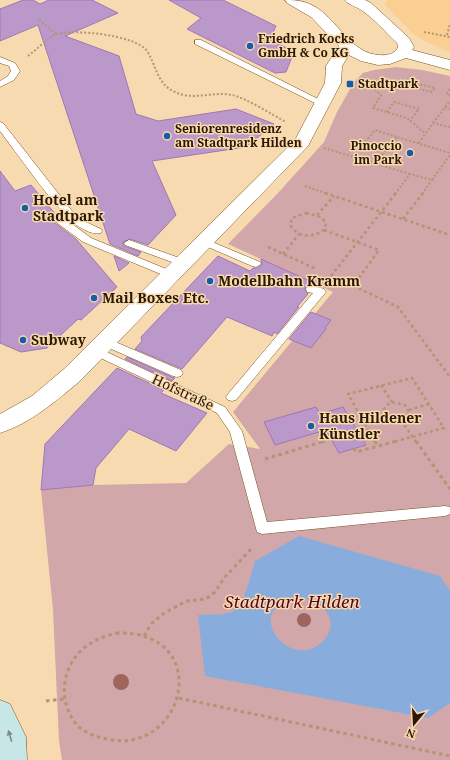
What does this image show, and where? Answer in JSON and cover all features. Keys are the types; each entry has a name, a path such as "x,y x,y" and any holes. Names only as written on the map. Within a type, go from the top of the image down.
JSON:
{"main road":[{"path":"0,714 11,737 12,760"}],"street":[{"path":"292,0 315,13 346,47 364,58 386,60 398,58 404,53 406,47 404,41 369,4 352,0"},
{"path":"315,13 314,7 317,3 324,0"},
{"path":"333,83 334,66 346,47"},
{"path":"404,53 450,65"},
{"path":"0,424 40,402 72,375 101,347 302,142 333,83 353,68 374,60"}],"lane":[{"path":"198,42 322,103"},
{"path":"0,60 9,62 14,65 16,69 16,74 12,78 0,84"},
{"path":"0,125 68,213 82,224 97,231"},
{"path":"60,220 87,240 178,269"},
{"path":"205,242 256,264"},
{"path":"129,243 178,269"},
{"path":"232,397 320,292 312,289"},
{"path":"101,347 177,373"},
{"name":"Hofstraße","path":"101,347 221,410 236,430 262,528"},
{"path":"262,528 445,511"}],"path":[{"path":"39,20 56,34"},
{"path":"447,35 450,24"},
{"path":"418,32 447,35 450,37"},
{"path":"14,65 56,34 96,33 120,38 136,43 146,50 163,85 176,93 194,96 219,93 234,95 290,124"},
{"path":"417,78 411,76 400,88 384,83 372,87 381,95 373,108 407,118 426,134"},
{"path":"402,85 432,92 435,88 406,80"},
{"path":"450,89 446,94 450,95"},
{"path":"419,143 450,101"},
{"path":"387,112 394,102 419,110 410,121"},
{"path":"445,107 450,109"},
{"path":"433,123 450,127"},
{"path":"360,148 375,130 450,154 403,219"},
{"path":"374,164 397,137"},
{"path":"325,148 374,164 432,180"},
{"path":"331,276 359,243 380,211 410,174"},
{"path":"305,186 450,235"},
{"path":"317,215 334,196"},
{"path":"300,214 317,215 324,220 326,226 324,230 316,235 299,234 294,231 290,225 292,218 300,214"},
{"path":"324,230 379,250 353,286"},
{"path":"283,254 299,234"},
{"path":"398,307 450,377"},
{"path":"354,448 356,452 444,428 412,378 348,394 378,445"},
{"path":"381,385 392,402"},
{"path":"392,402 404,404 409,410 407,417 401,420 391,419 386,414 384,408 392,402"},
{"path":"409,410 429,404"},
{"path":"363,420 386,414"},
{"path":"401,420 450,488"},
{"path":"245,465 331,439"},
{"path":"144,636 151,624 163,614 186,601 206,599 215,592 224,578 256,544 262,528"},
{"path":"116,633 134,633 144,636 152,638 166,648 176,663 181,680 179,698 170,715 157,728 139,738 119,741 100,738 83,730 71,717 64,699 64,682 70,665 82,650 97,639 116,633"},
{"path":"179,698 450,756"},
{"path":"46,701 64,699"}],"shaded area":[{"path":"387,0 450,0 450,52 426,42 412,33 385,4"}],"green space":[{"name":"Stadtpark Hilden","path":"396,67 422,70 450,76 450,760 62,760 59,741 53,610 41,490 93,485 186,483 229,444 260,449 233,412 333,292 228,244 278,193 324,142 337,112 354,82 363,73"}],"water":[{"path":"299,536 440,576 450,591 450,703 428,718 205,676 198,615 222,614 235,610 245,595 255,561","holes":["294,597 303,598 320,605 330,618 331,626 328,634 322,642 310,649 297,650 286,645 276,636 271,626 272,615 279,604"]}],"building":[{"name":"Seniorenresidenz am Stadtpark Hilden","path":"23,0 33,0 40,4 49,0 92,0 118,13 65,36 119,56 136,114 158,121 236,109 274,124 246,147 152,161 176,215 148,245 130,239 123,242 124,246 141,252 138,256 110,244 38,25 0,41 0,9"},
{"name":"Friedrich Kocks GmbH & Co KG","path":"169,0 223,0 276,26 270,39 294,52 286,72 275,73 187,29 201,18"},
{"path":"0,171 15,191 31,185 57,216 54,219 55,223 76,239 117,287 81,320 78,319 47,348 21,352 0,343"},
{"path":"114,256 129,263 119,271"},
{"path":"218,256 250,271 253,268 257,268 262,265 261,259 316,284 306,286 305,289 308,294 277,334 274,332 272,336 227,317 182,369 135,349 142,341 141,337"},
{"path":"311,312 331,320 311,348 289,339"},
{"path":"127,357 175,378 172,381 125,359"},
{"path":"117,368 164,390 161,393 207,413 176,451 129,429 96,468 93,485 41,490 45,444"},
{"name":"Haus Hildener Künstler","path":"316,407 320,414 343,407 366,445 339,453 326,430 275,445 264,422"}],"place":[{"name":"Friedrich Kocks GmbH & Co KG","path":"250,46"},
{"name":"Stadtpark","path":"350,84"},
{"name":"Seniorenresidenz am Stadtpark Hilden","path":"167,136"},
{"name":"Pinoccio im Park","path":"410,153"},
{"name":"Hotel am Stadtpark","path":"25,208"},
{"name":"Modellbahn Kramm","path":"210,281"},
{"name":"Mail Boxes Etc.","path":"94,298"},
{"name":"Subway","path":"23,340"},
{"name":"Haus Hildener Künstler","path":"311,426"}]}
